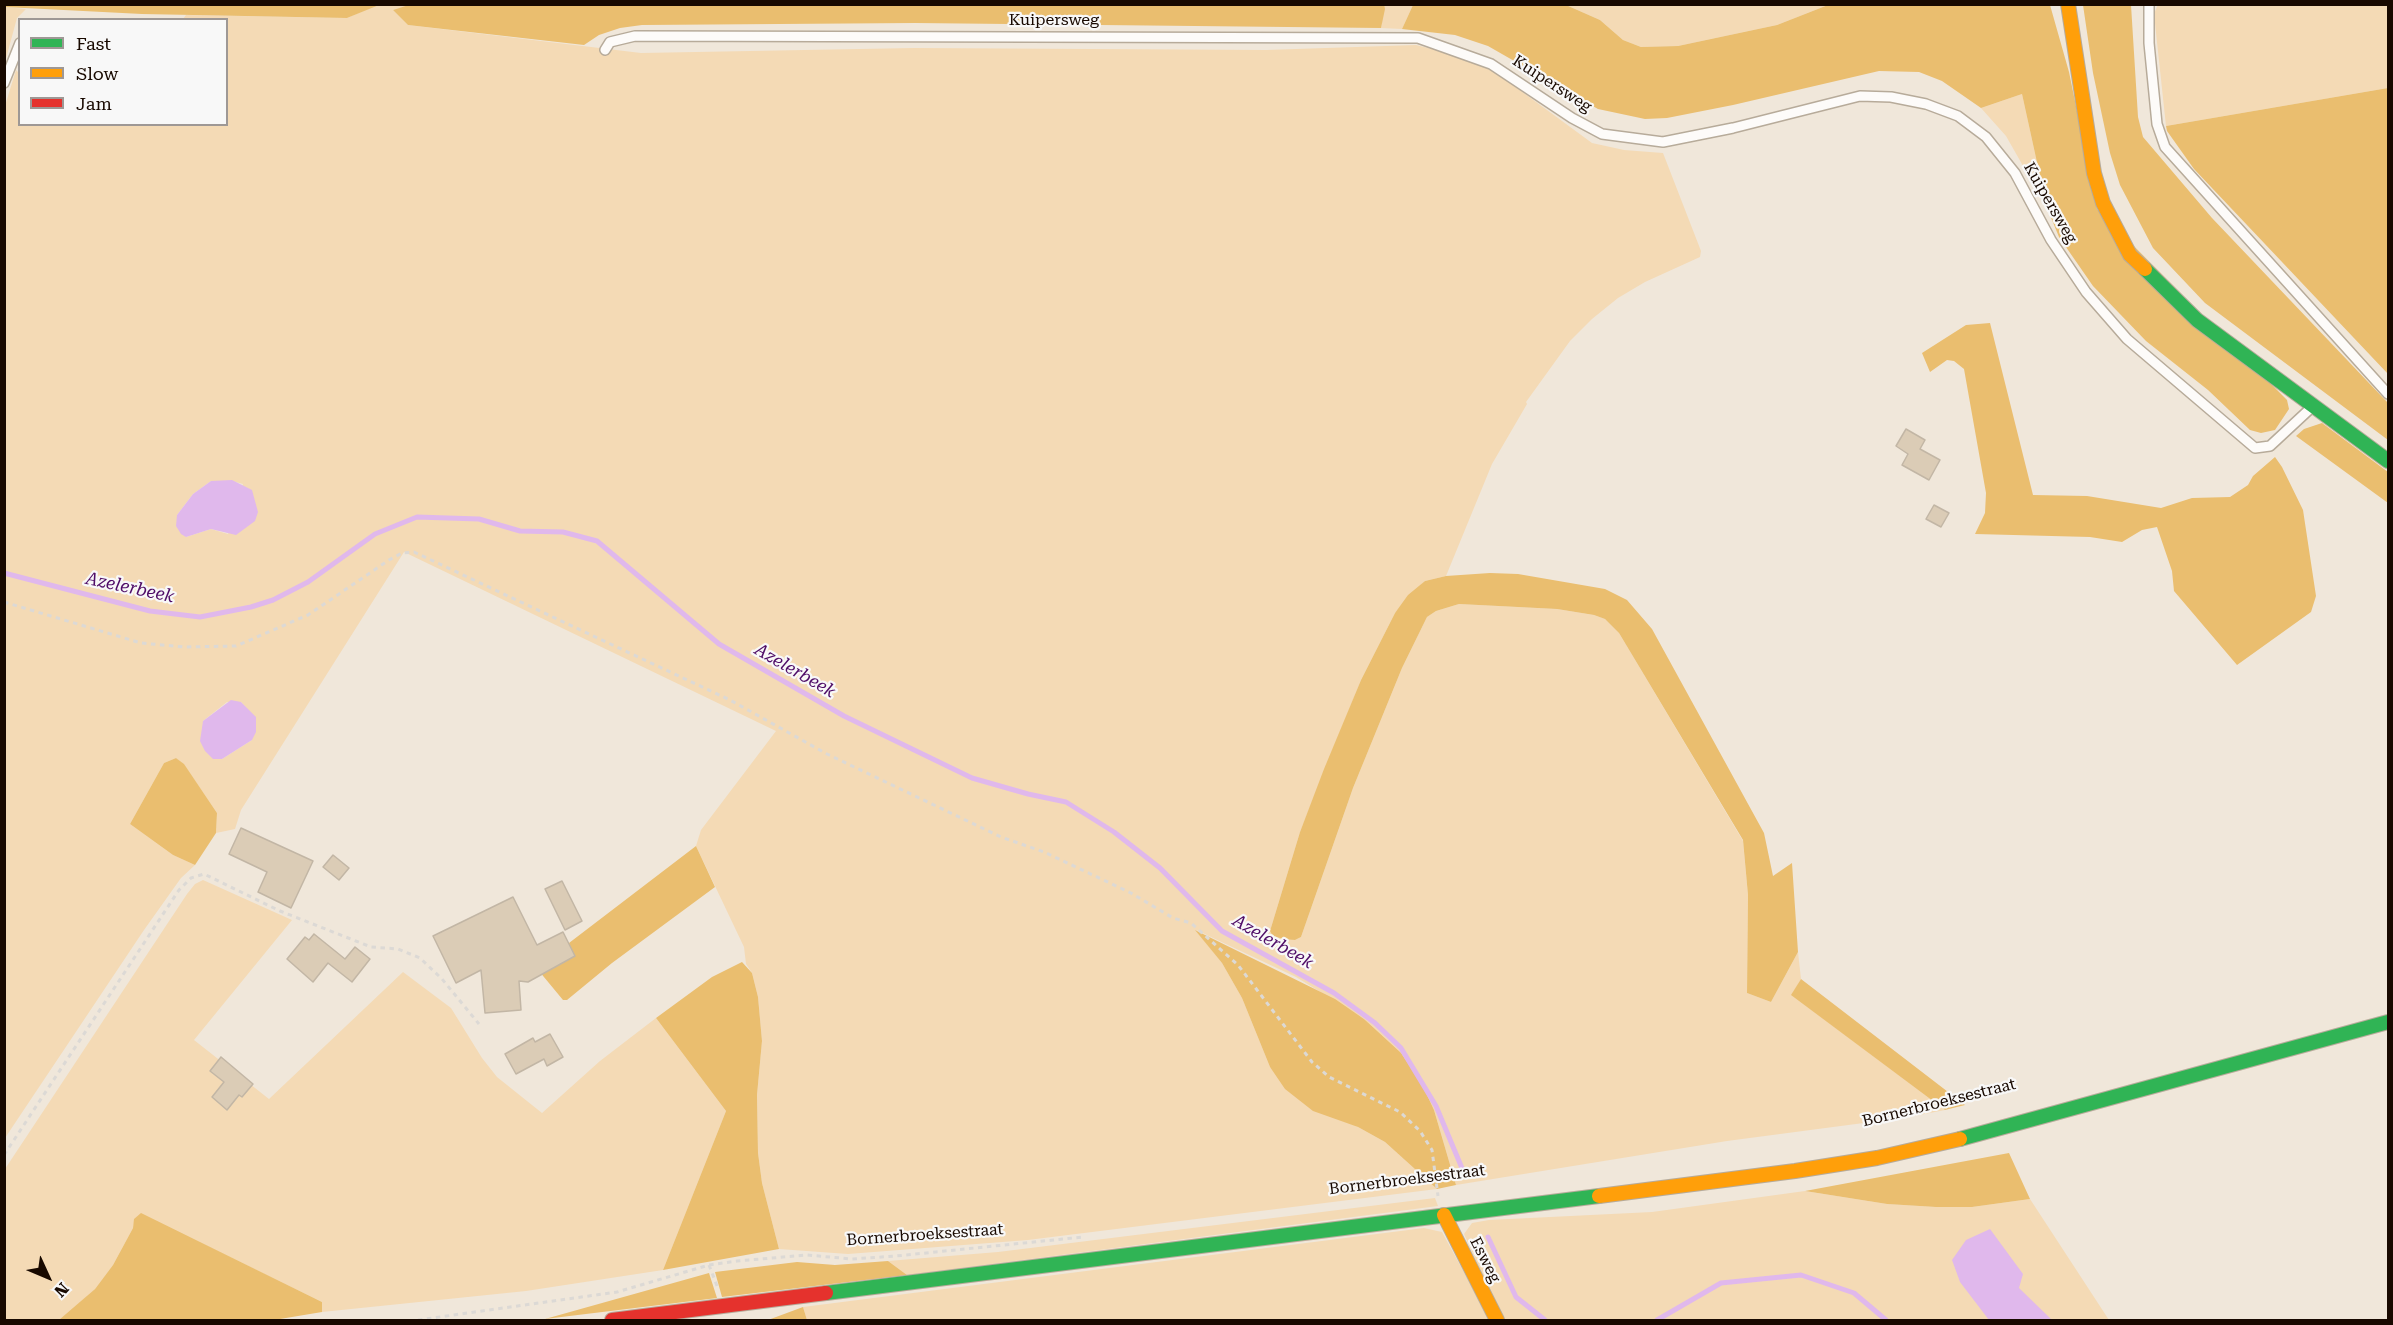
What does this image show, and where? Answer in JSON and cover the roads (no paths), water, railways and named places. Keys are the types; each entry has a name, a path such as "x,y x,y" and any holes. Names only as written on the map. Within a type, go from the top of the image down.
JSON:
{"main road":[{"path":"2068,4 2094,173 2103,203 2130,255 2197,320 2388,461"},
{"path":"612,1320 1795,1171 1877,1158 1985,1134 2388,1022"},
{"name":"Esweg","path":"1444,1215 1497,1320"}],"lane":[{"path":"2149,4 2157,124 2165,147 2388,394"},
{"name":"Kuipersweg","path":"605,50 610,42 635,36 1418,38 1491,64 1572,118 1602,134 1663,142 1733,128 1860,96 1891,97 1926,104 1958,116 1986,137 2015,173 2051,240 2100,308 2127,339 2255,448 2270,446 2313,405"},
{"path":"4,83 18,48"}],"waterway":[{"name":"Azelerbeek","path":"4,573 150,611 200,617 251,607 273,600 308,582 375,534 417,517 479,519 520,531 563,532 597,541 719,644 844,716 972,778 1066,802 1114,832 1160,868 1222,931 1334,993 1375,1023 1401,1048 1436,1106 1464,1173"},
{"name":"Azelerbeek","path":"1488,1237 1516,1297 1545,1320"},
{"name":"Azelerbeek","path":"1657,1320 1721,1283 1801,1275 1854,1293 1886,1320"}]}
